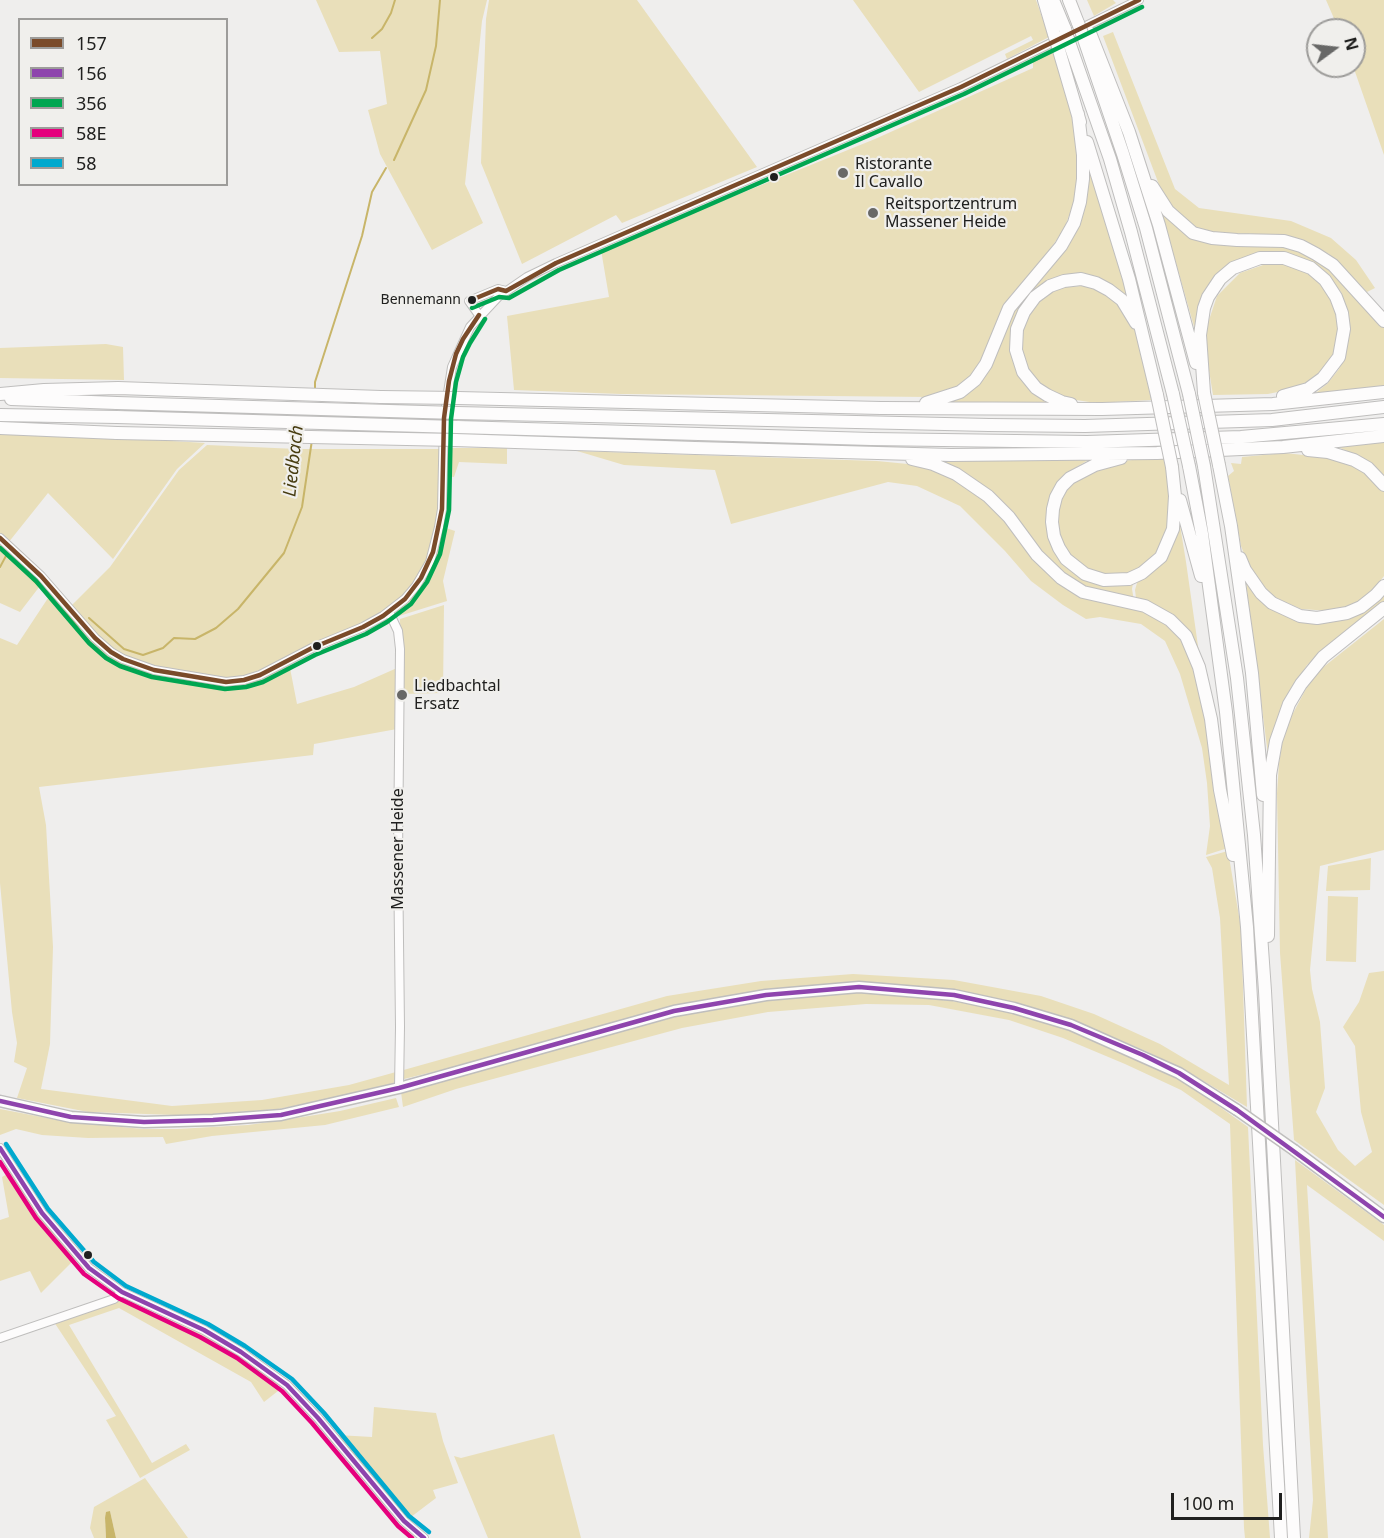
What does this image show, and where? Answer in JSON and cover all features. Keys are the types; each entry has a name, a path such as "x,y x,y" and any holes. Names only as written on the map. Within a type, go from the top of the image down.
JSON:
{"highway":[{"path":"1044,0 1060,32"},
{"path":"1053,0 1064,45 1110,159 1131,232 1173,394 1202,534 1226,712 1247,927 1281,1538"},
{"path":"1069,0 1081,22"},
{"path":"1074,0 1086,34 1155,192 1168,211 1193,233 1212,238 1284,241 1301,246 1333,265 1384,321"},
{"path":"1086,34 1146,228 1189,394 1204,466 1237,678 1254,835 1265,990 1294,1538"},
{"path":"881,408 922,404 949,397 960,392 975,380 986,364 1009,308 1061,246 1074,223 1083,179 1083,154 1078,114 1064,45"},
{"path":"1078,114 1148,352 1172,467 1214,623"},
{"path":"1129,132 1159,225 1204,393 1231,526 1252,673 1269,862"},
{"path":"1204,393 1200,344 1202,319 1208,297 1220,279 1233,268 1260,258 1284,258 1311,268 1325,280 1336,297 1342,313 1344,329 1339,357 1323,378 1308,388 1291,395 1227,404"},
{"path":"1102,409 1062,402 1036,388 1023,372 1016,350 1017,329 1024,312 1035,297 1050,286 1064,281 1081,279 1096,283 1122,300 1136,321 1148,352"},
{"path":"0,394 118,388 458,399 881,408 1102,409 1273,404 1384,392"},
{"path":"0,399 1085,426 1272,420 1384,407"},
{"path":"0,415 117,417 881,454 1157,453 1283,447 1384,436"},
{"path":"0,428 117,432 456,433 1087,442 1264,435 1384,424"},
{"path":"1283,447 1340,454 1368,468 1384,485"},
{"path":"1157,453 1110,460 1095,465 1070,478 1062,486 1056,497 1052,522 1059,548 1076,568 1094,578 1129,579 1142,573 1161,557 1173,529 1175,496 1172,467"},
{"path":"881,454 919,460 956,474 988,496 1009,517 1037,555 1061,578 1083,592 1145,606 1170,620 1186,636 1199,667 1211,719 1220,790 1247,927"},
{"path":"1231,526 1242,562 1252,583 1272,603 1283,610 1300,616 1333,617 1361,606 1376,596 1384,586"},
{"path":"1265,990 1270,775 1276,741 1288,704 1301,684 1323,657 1384,608"}],"main road":[{"path":"1,1102 70,1117 144,1122 213,1120 281,1114 399,1088 674,1011 766,995 859,987 954,995 1014,1008 1071,1025 1179,1073 1294,1150 1384,1217"}],"street":[{"path":"0,538 41,576 95,638 111,652 123,659 154,670 226,682 244,680 260,675 312,648 372,623 405,599 416,586 433,552 442,509 444,418 449,381 456,354 479,315 506,291 556,263 961,87 1139,0"},
{"path":"479,315 469,301 498,289 506,291"},
{"name":"Massener Heide","path":"388,612 398,631 400,649 399,1088"},
{"path":"0,1148 42,1213 81,1260 105,1282 213,1336 258,1362 287,1385 318,1418 404,1521 424,1538"},
{"path":"0,1338 114,1299 122,1292"}],"shaded area":[{"path":"316,0 487,0 482,21 465,184 483,223 432,250 380,154 368,110 387,104 380,51 339,52"},
{"path":"489,0 637,0 757,167 622,223 616,215 522,264 481,163 486,19"},
{"path":"853,0 1036,0 1049,37 1007,59 1005,54 1033,40 1031,36 919,92"},
{"path":"1087,0 1113,0 1116,3 1094,16"},
{"path":"1326,0 1384,0 1384,155 1357,78 1366,78 1366,18 1334,18"},
{"path":"1113,32 1175,189 1199,208 1291,221 1331,238 1356,260 1375,288 1367,292 1329,254 1298,239 1257,234 1218,233 1196,227 1176,213 1161,190 1103,36"},
{"name":"Reitsportzentrum Massener Heide","path":"1053,50 1068,99 1077,144 1076,197 1064,229 1040,264 1011,295 994,328 983,357 968,379 955,388 930,397 621,394 514,390 507,316 609,297 601,250 875,139 1033,68 1033,60"},
{"path":"1091,166 1128,300 1123,296 1063,279 1021,311 1021,374 1062,405 944,403 963,394 1011,310 1062,248 1087,167"},
{"path":"1160,207 1183,231 1287,246 1310,254 1327,265 1384,325 1384,387 1313,395 1327,384 1339,369 1350,334 1348,312 1341,292 1324,272 1306,260 1284,253 1214,280 1195,330"},
{"path":"1266,264 1291,265 1310,275 1327,291 1336,308 1339,327 1338,344 1330,361 1316,378 1297,388 1268,394 1213,395 1207,358 1207,326 1217,296 1240,273"},
{"path":"1082,286 1098,289 1120,305 1133,323 1142,349 1151,400 1096,403 1063,398 1038,382 1029,371 1022,350 1022,333 1029,316 1038,302 1052,292 1066,287"},
{"path":"106,344 123,347 124,380 0,378 0,348"},
{"path":"0,434 205,443 177,469 113,559 48,493 8,543 0,535"},
{"path":"1384,442 1384,475 1363,458 1338,447"},
{"path":"207,445 297,449 441,449 438,509 430,551 418,577 407,592 387,611 251,675 226,679 155,668 113,650 97,636 72,605 110,567 179,470"},
{"path":"448,448 507,448 507,464 459,462 454,477 447,476"},
{"path":"577,451 877,461 918,465 955,478 986,499 1058,581 1145,609 1168,622 1183,638 1197,668 1228,848 1206,855 1210,826 1202,748 1180,674 1165,641 1141,624 1100,617 1086,619 1063,605 1031,581 960,506 917,486 888,482 731,524 715,470 624,465"},
{"path":"1285,453 1330,458 1353,466 1370,476 1384,492 1384,576 1374,589 1354,605 1330,611 1301,609 1274,597 1251,572 1241,546 1228,476 1234,471 1231,463 1241,464 1242,457"},
{"path":"1164,457 1171,494 1170,526 1159,554 1140,570 1117,576 1086,571 1061,547 1056,510 1072,481 1111,462"},
{"path":"1092,458 1060,481 1047,509 1074,572 1133,583 1134,601 1085,589 1063,575 1040,554 1011,514 928,460"},
{"path":"1180,525 1199,653 1188,635 1136,598 1137,583"},
{"path":"443,527 455,531 443,581 447,601 399,616 397,611 425,580 432,567"},
{"path":"0,542 43,582 20,612 0,603"},
{"path":"1246,583 1273,609 1326,622 1384,592 1384,604 1307,665 1290,692 1269,763"},
{"path":"52,592 109,655 225,685 289,663 297,704 354,687 397,668 397,729 314,744 313,755 39,787 46,825 53,947 50,1044 41,1089 172,1106 262,1100 349,1085 396,1072 396,1082 351,1095 278,1109 213,1114 88,1112 17,1098 27,1068 14,1062 17,1043 0,883 0,638 17,645"},
{"path":"444,605 443,693 401,694 400,619"},
{"path":"1384,619 1384,850 1320,866 1310,970 1320,1022 1325,1088 1316,1112 1338,1150 1355,1166 1372,1152 1361,1112 1355,1046 1343,1027 1359,1002 1369,973 1384,971 1384,1205 1294,1140 1280,953 1277,793 1283,738 1307,687 1321,669"},
{"path":"1228,851 1241,928 1247,1107 1195,1076 1148,1052 1075,1021 954,990 765,990 400,1080 400,1071 667,996 761,981 853,974 954,980 1041,996 1094,1014 1160,1044 1229,1085 1220,918 1212,868 1206,857"},
{"path":"1371,858 1370,890 1326,891 1328,866"},
{"path":"1328,896 1358,897 1356,962 1326,961"},
{"path":"863,992 952,1001 1011,1012 1071,1029 1140,1058 1189,1085 1248,1127 1263,1445 1270,1538 1245,1538 1244,1528 1230,1124 1181,1090 1063,1038 1009,1020 929,1005 866,1004 768,1012 682,1028 456,1089 403,1107 401,1092 675,1017 766,1000"},
{"path":"396,1098 399,1107 325,1125 212,1136 166,1144 163,1137 88,1138 42,1135 16,1129 0,1135 0,1109 68,1122 143,1129 177,1129 248,1125 284,1120 340,1111"},
{"path":"1295,1160 1384,1225 1384,1241 1307,1185 1328,1538 1309,1538 1313,1500"},
{"path":"11,1172 38,1213 75,1259 41,1293 30,1271 0,1281 0,1220 9,1217 2,1177"},
{"path":"124,1299 201,1334 238,1354 278,1384 278,1391 264,1402 251,1382 119,1308 69,1325 152,1463 186,1444 190,1450 140,1478 106,1420 116,1416 54,1322"},
{"path":"374,1407 436,1413 458,1483 433,1490 436,1498 407,1520 337,1435 372,1437"},
{"path":"554,1434 581,1538 488,1538 454,1456 461,1458"},
{"path":"145,1478 188,1538 116,1538 110,1511 105,1518 106,1538 94,1538 90,1528 94,1507"},
{"path":"110,1511 116,1538 106,1538 105,1518 106,1512"}],"waterway":[{"path":"372,38 382,29 395,0"},
{"name":"Liedbach","path":"394,160 426,90 436,46 440,0"},
{"name":"Liedbach","path":"315,390 315,382 362,236 372,192 386,168"},
{"name":"Liedbach","path":"89,618 124,649 143,655 163,648 174,638 195,639 216,628 238,609 284,553 302,507 312,440"},
{"name":"Liedbach","path":"0,567 7,554 11,559"},
{"name":"Liedbach","path":"16,563 42,589"},
{"name":"Liedbach","path":"47,595 79,626"}],"transit line":[{"name":"157","path":"469,301 498,289 506,291 556,263 961,87 1139,0"},
{"name":"356","path":"472,308 499,297 509,298 559,270 964,94 1142,7"},
{"name":"157","path":"0,538 41,576 95,638 123,659 154,670 226,682 260,675 312,648 363,627 383,616 405,599 421,578 433,552 442,509 444,418 449,381 456,354 479,315"},
{"name":"356","path":"0,548 36,581 89,643 106,658 120,666 152,677 225,689 246,687 263,682 315,655 366,634 411,604 427,582 440,554 449,510 451,419 456,382 463,357 485,319"},
{"name":"156","path":"0,1101 71,1117 144,1122 281,1115 399,1088 674,1011 766,995 859,987 954,995 1014,1008 1071,1025 1143,1055 1179,1073 1237,1110 1384,1217"},
{"name":"58","path":"6,1144 48,1209 94,1262 126,1286 208,1324 245,1346 292,1379 324,1413 409,1516 429,1532"},
{"name":"156","path":"0,1148 42,1213 89,1268 122,1292 204,1330 241,1352 287,1385 318,1418 404,1521 424,1538"},
{"name":"58E","path":"0,1162 36,1218 84,1274 118,1298 200,1337 237,1358 282,1391 312,1423 398,1526 412,1538"}],"place":[{"name":"Ristorante Il Cavallo","path":"843,173"},
{"name":"Reitsportzentrum Massener Heide","path":"873,213"},
{"name":"Bennemann","path":"472,300"},
{"name":"Liedbachtal Ersatz","path":"402,695"}]}
